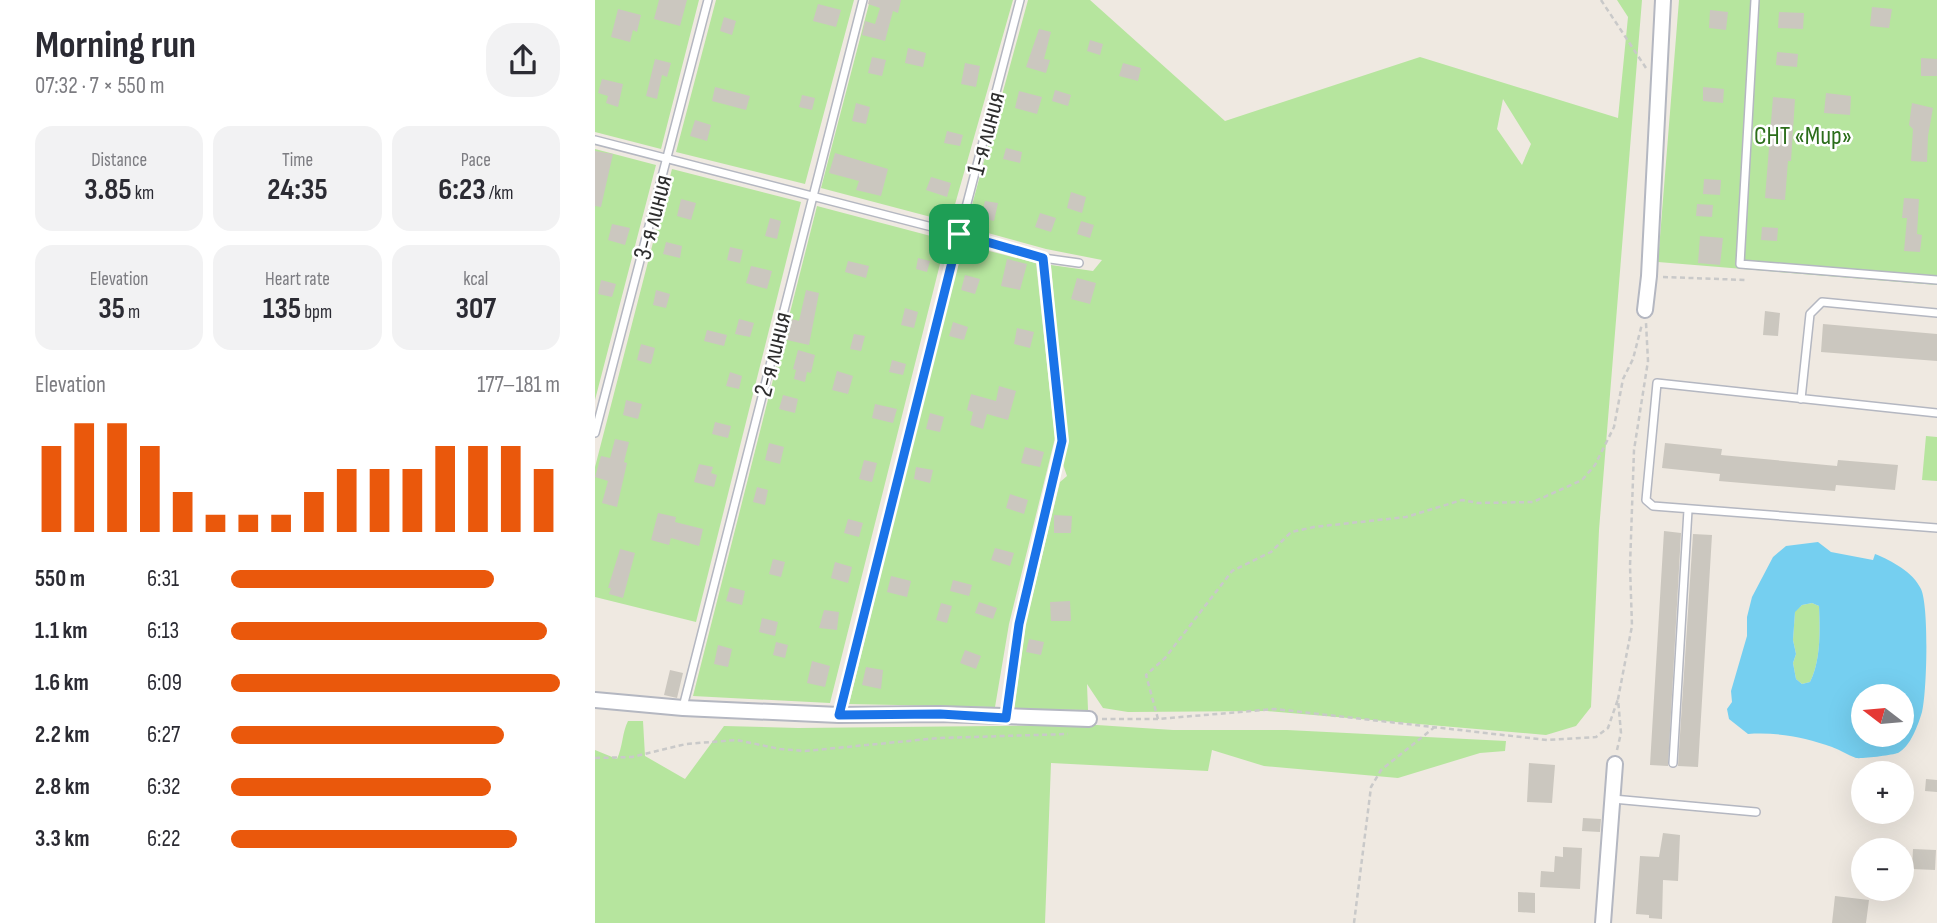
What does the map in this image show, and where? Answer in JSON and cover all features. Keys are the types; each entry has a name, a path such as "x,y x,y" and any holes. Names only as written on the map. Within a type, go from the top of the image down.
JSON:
{"street":[{"path":"1645,310 1663,0"},
{"path":"595,700 683,708 839,715 940,714 1093,721"},
{"path":"1603,923 1615,764"}],"lane":[{"name":"3-я линия","path":"595,433 708,0"},
{"name":"2-я линия","path":"683,708 863,0"},
{"name":"1-я линия","path":"839,715 1020,0"},
{"path":"1755,0 1740,264 1937,281"},
{"path":"595,140 1043,258 1079,263"},
{"path":"1006,718 1019,624 1062,441 1043,258"},
{"path":"1801,399 1810,314 1822,302 1937,313"},
{"path":"1937,413 1657,383 1646,500 1653,506 1688,510 1937,528"},
{"path":"1673,763 1688,510"},
{"path":"1612,799 1756,813"}],"path":[{"path":"1601,0 1657,85"},
{"path":"1649,276 1745,280"},
{"path":"1093,721 1159,719 1275,709 1547,740 1595,737 1608,728 1618,699 1633,626 1630,566 1634,450 1648,361 1645,310"},
{"path":"1159,719 1146,675 1165,658 1232,571 1271,552 1291,532 1406,517 1462,500 1478,503 1533,502 1582,480 1595,465 1614,427 1623,379 1633,359 1645,310"},
{"path":"1615,764 1621,733 1618,699"},
{"path":"1093,721 1104,719"},
{"path":"1354,923 1371,787 1381,770 1436,726"},
{"path":"595,758 632,757 685,744 737,740 805,751 939,738 1070,733"}],"green space":[{"path":"595,0 699,0 661,149 595,132"},
{"path":"716,0 854,0 805,184 676,152"},
{"path":"870,0 1013,0 950,222 821,188"},
{"path":"1028,0 1090,0 1225,121 1420,57 1618,118 1628,17 1617,0 1642,0 1599,530 1591,707 1576,726 1546,735 1267,711 1128,712 1103,708 1087,684 1088,710 1014,709 1026,622 1060,482 1067,476 1060,456 1051,370 1059,360 1051,265 1093,271 1102,260 1046,249 966,227","holes":["1503,99 1531,144 1522,165 1497,129"]},
{"name":"СНТ «Мир»","path":"1679,0 1937,0 1937,285 1658,262"},
{"path":"595,149 656,165 595,400"},
{"path":"672,169 801,202 696,622 595,597 595,467"},
{"path":"817,206 946,240 830,703 693,696"},
{"path":"962,244 1036,263 1055,438 1009,624 995,707 849,704"},
{"path":"1926,436 1937,437 1937,481 1922,480"},
{"path":"1812,603 1819,606 1818,655 1810,682 1802,684 1796,679 1793,663 1796,654 1793,640 1795,611 1802,605"},
{"path":"628,721 643,721 645,756 685,779 724,726 798,728 1097,725 1173,730 1287,730 1506,741 1505,751 1480,753 1398,778 1264,766 1212,750 1208,771 1051,763 1045,923 595,923 595,750 617,759"}],"water":[{"path":"1818,542 1831,552 1873,560 1875,554 1907,572 1917,583 1924,598 1926,669 1924,702 1915,730 1915,684 1851,684 1851,747 1905,747 1903,750 1877,757 1856,758 1832,747 1801,738 1748,734 1729,719 1727,709 1732,702 1731,691 1747,636 1747,617 1752,597 1773,557 1786,546","holes":["1812,603 1819,606 1818,655 1810,682 1802,684 1796,679 1793,663 1796,654 1793,640 1795,612 1802,605"]}],"building":[{"path":"659,0 687,0 680,26 654,19"},
{"path":"869,0 901,0 898,13 893,11 885,41 862,35 865,21 875,24 880,8 868,4"},
{"path":"818,4 841,10 836,27 813,21"},
{"path":"1872,7 1892,9 1889,28 1870,26"},
{"path":"618,9 641,15 637,32 633,30 630,42 611,37"},
{"path":"1710,10 1728,12 1726,30 1709,28"},
{"path":"1779,12 1804,13 1803,29 1778,28"},
{"path":"724,17 736,21 732,35 720,31"},
{"path":"1039,29 1051,32 1044,59 1050,60 1046,73 1026,67"},
{"path":"1090,40 1103,44 1100,55 1087,51"},
{"path":"908,48 926,53 923,67 905,63"},
{"path":"1777,52 1798,54 1797,67 1776,65"},
{"path":"872,57 886,60 882,76 868,73"},
{"path":"1921,58 1937,59 1937,76 1921,76"},
{"path":"655,59 671,63 667,77 662,75 657,99 646,96"},
{"path":"965,63 980,66 976,87 961,84"},
{"path":"1123,63 1141,68 1138,81 1119,76"},
{"path":"602,79 623,84 618,107 606,103 608,96 598,93"},
{"path":"715,87 750,96 746,110 712,101"},
{"path":"1703,87 1724,89 1723,103 1703,101"},
{"path":"1055,90 1071,95 1068,106 1052,101"},
{"path":"1019,91 1042,97 1037,114 1015,108"},
{"path":"1826,93 1851,96 1850,115 1824,113"},
{"path":"802,95 815,98 812,110 799,107"},
{"path":"1773,97 1795,99 1791,161 1788,161 1785,200 1765,198"},
{"path":"856,103 870,107 866,124 852,121"},
{"path":"1912,103 1933,108 1927,162 1911,161 1913,129 1909,125"},
{"path":"695,120 711,125 707,141 690,136"},
{"path":"947,131 963,135 960,146 944,143"},
{"path":"1006,148 1022,152 1020,163 1003,159"},
{"path":"595,151 613,154 601,207 595,206"},
{"path":"835,153 888,169 881,196 856,190 859,181 829,173"},
{"path":"931,177 951,183 947,197 926,190"},
{"path":"1704,179 1721,180 1720,195 1703,194"},
{"path":"1071,192 1086,197 1082,213 1067,208"},
{"path":"1904,198 1919,199 1917,234 1922,235 1920,252 1904,251 1907,218 1902,218"},
{"path":"681,199 696,203 691,220 677,216"},
{"path":"985,201 998,203 994,221 981,218"},
{"path":"1697,204 1713,205 1712,217 1696,216"},
{"path":"1040,213 1056,218 1051,232 1035,227"},
{"path":"770,218 781,221 777,239 765,236"},
{"path":"1081,221 1094,225 1090,238 1077,234"},
{"path":"612,224 630,228 625,245 608,240"},
{"path":"1762,227 1778,228 1777,241 1761,240"},
{"path":"1700,236 1723,238 1720,265 1698,263"},
{"path":"666,242 682,246 680,258 663,254"},
{"path":"730,247 743,250 740,263 727,260"},
{"path":"918,258 930,261 927,272 916,269"},
{"path":"1007,259 1027,264 1020,290 1001,286"},
{"path":"848,261 869,266 866,278 845,272"},
{"path":"751,266 772,271 767,289 746,283"},
{"path":"965,275 980,279 975,294 961,290"},
{"path":"1077,278 1096,283 1090,304 1071,299"},
{"path":"601,280 616,284 612,297 598,294"},
{"path":"656,290 670,294 666,308 653,305"},
{"path":"806,290 819,293 809,345 787,340 792,319 799,321"},
{"path":"905,308 918,312 914,328 901,325"},
{"path":"1765,311 1780,313 1778,336 1763,335"},
{"path":"739,319 754,323 750,337 735,334"},
{"path":"953,322 968,327 964,340 949,336"},
{"path":"1823,324 1937,334 1937,361 1821,352"},
{"path":"1017,328 1034,332 1030,348 1014,344"},
{"path":"707,330 727,335 724,346 704,341"},
{"path":"854,334 865,336 861,351 850,349"},
{"path":"641,344 655,348 651,364 637,360"},
{"path":"798,350 815,355 811,373 807,372 805,382 794,379 796,370 793,369"},
{"path":"892,360 906,364 903,375 889,372"},
{"path":"837,371 853,376 848,394 832,390"},
{"path":"730,372 742,376 739,389 726,386"},
{"path":"999,386 1016,391 1008,420 987,414 983,429 970,425 973,412 967,410 971,394 996,401"},
{"path":"783,395 798,399 795,413 779,409"},
{"path":"626,400 642,404 638,419 623,415"},
{"path":"875,404 897,409 893,423 872,418"},
{"path":"930,413 944,417 940,432 926,429"},
{"path":"715,422 731,426 728,438 712,434"},
{"path":"615,439 629,442 617,507 602,503 608,481 595,477 601,456 610,458"},
{"path":"769,443 784,447 780,464 765,460"},
{"path":"1665,443 1722,449 1721,455 1837,466 1838,460 1898,465 1895,490 1836,485 1835,491 1719,481 1720,474 1662,468"},
{"path":"1025,447 1044,452 1040,467 1021,463"},
{"path":"864,460 877,463 872,482 859,479"},
{"path":"699,464 713,467 711,473 717,475 714,487 694,482"},
{"path":"916,467 933,470 930,483 914,479"},
{"path":"757,487 768,490 765,505 753,502"},
{"path":"1010,494 1028,500 1024,514 1006,508"},
{"path":"658,513 676,517 675,522 703,529 699,546 671,538 669,545 651,540"},
{"path":"1054,515 1072,516 1071,533 1054,533"},
{"path":"848,519 863,523 859,537 844,533"},
{"path":"1664,531 1681,533 1668,766 1650,765"},
{"path":"1693,534 1712,535 1698,767 1678,766"},
{"path":"995,548 1014,553 1010,566 991,560"},
{"path":"620,549 635,553 623,598 609,594 611,588 608,588"},
{"path":"773,559 785,562 781,577 769,574"},
{"path":"835,562 852,567 848,583 831,578"},
{"path":"891,576 911,581 907,597 887,592"},
{"path":"953,580 972,585 969,596 950,591"},
{"path":"730,587 745,591 742,605 726,601"},
{"path":"1070,601 1071,621 1051,621 1050,602"},
{"path":"979,602 997,608 993,619 975,613"},
{"path":"941,603 952,606 947,623 936,620"},
{"path":"824,610 839,612 837,630 819,628"},
{"path":"762,618 778,622 775,636 759,632"},
{"path":"1029,639 1044,642 1041,655 1026,652"},
{"path":"776,642 788,645 785,658 773,655"},
{"path":"718,645 732,649 728,667 714,664"},
{"path":"965,650 981,656 976,669 960,663"},
{"path":"812,661 830,666 825,687 807,683"},
{"path":"866,667 883,670 881,689 862,685"},
{"path":"670,670 683,673 677,698 664,695"},
{"path":"1529,763 1555,765 1552,803 1527,802"},
{"path":"1926,779 1937,780 1937,792 1925,791"},
{"path":"1583,818 1601,819 1600,832 1582,831"},
{"path":"1663,833 1680,835 1678,881 1663,880 1662,919 1649,918 1649,915 1636,914 1640,856 1659,857"},
{"path":"1563,847 1582,848 1580,889 1540,887 1541,871 1554,872 1555,856 1563,857"},
{"path":"1914,849 1936,850 1935,870 1914,869"},
{"path":"1518,892 1535,893 1535,913 1518,912"},
{"path":"1835,896 1851,898 1851,901 1869,901 1866,923 1832,923"}],"route":[{"path":"959,234 1043,258 1062,441 1019,624 1006,718 940,714 839,715 959,234"}]}
